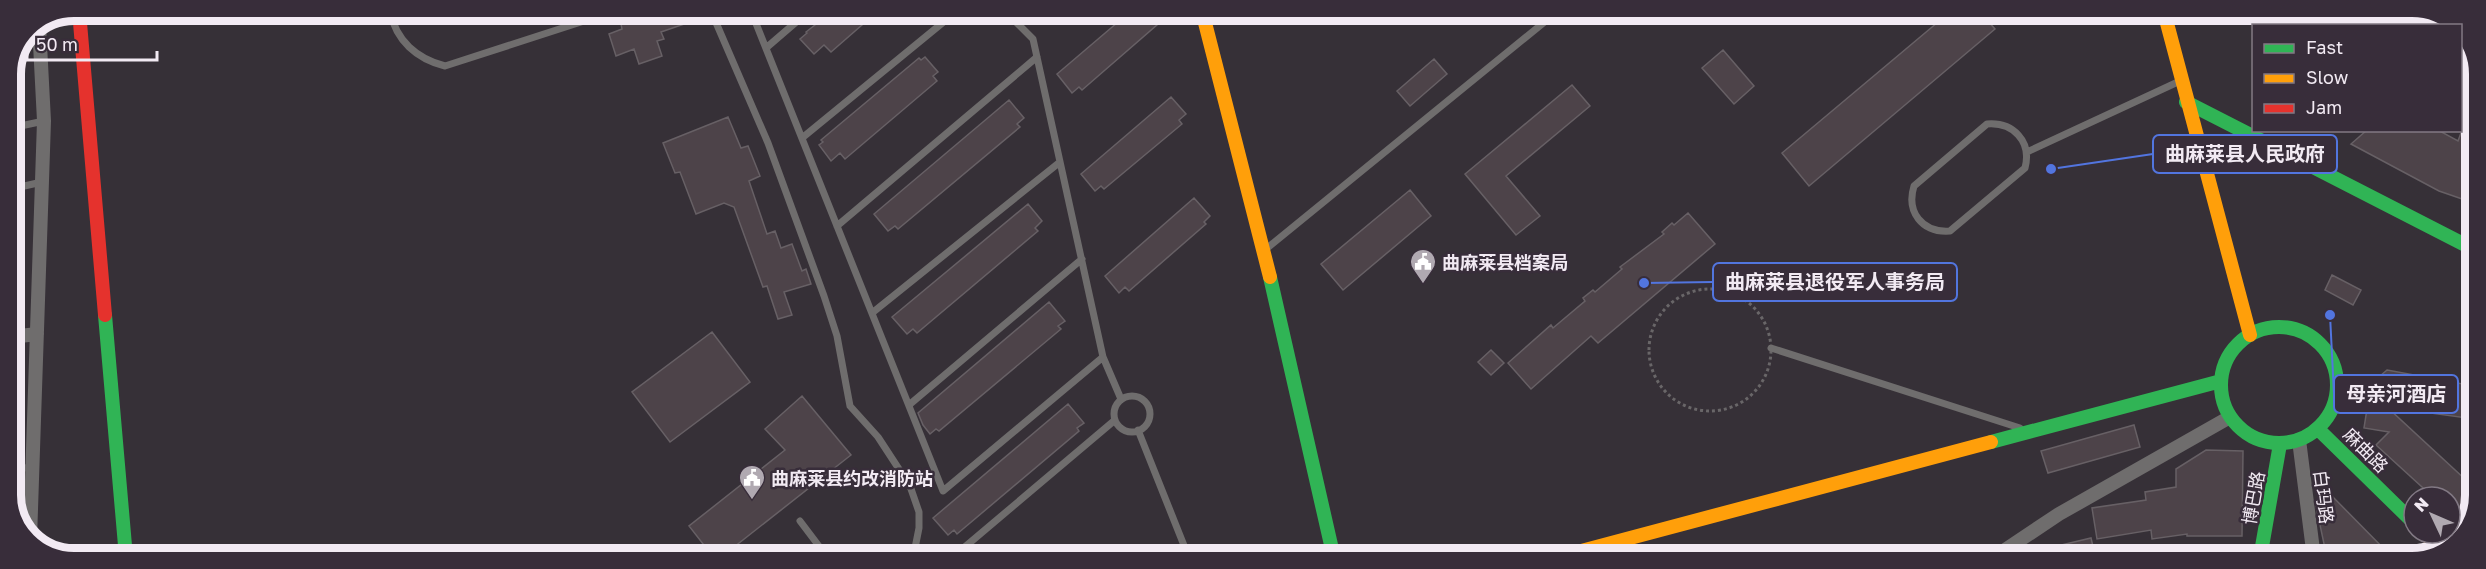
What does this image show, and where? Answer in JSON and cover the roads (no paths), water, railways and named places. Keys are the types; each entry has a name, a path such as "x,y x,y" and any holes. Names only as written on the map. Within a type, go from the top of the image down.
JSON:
{"main road":[{"path":"80,21 125,548"},
{"path":"1205,21 1264,250 1332,548"},
{"path":"2166,21 2250,335"},
{"path":"2186,102 2465,245"},
{"path":"2273,327 2297,329 2319,341 2333,361 2338,385 2333,409 2318,429 2299,440 2280,444 2261,441 2244,432 2230,417 2223,400 2221,381 2225,363 2235,347 2250,335 2273,327"},
{"path":"1593,548 2221,381"},
{"name":"麻曲路","path":"2318,429 2402,511"},
{"name":"博巴路","path":"2262,548 2280,444"}],"street":[{"path":"30,525 44,121 39,33"},
{"path":"21,336 37,334"},
{"path":"2008,548 2059,514 2230,417"},
{"name":"白玛路","path":"2299,440 2313,548"}],"lane":[{"path":"393,21 395,28 408,46 425,59 445,66 584,21"},
{"path":"715,21 768,143 824,296 837,336 850,406 878,437 910,486 919,512 915,548"},
{"path":"755,21 943,491 1103,357"},
{"path":"766,48 797,21"},
{"path":"802,138 945,21"},
{"path":"1015,21 1033,39 1103,357 1121,399"},
{"path":"1264,250 1546,21"},
{"path":"837,226 1037,57"},
{"path":"2027,152 2181,80"},
{"path":"21,126 44,121"},
{"path":"1987,124 2005,125 2013,130 2020,136 2027,152 2025,168 1950,231 1941,232 1925,226 1914,213 1911,195 1914,186 1987,124"},
{"path":"872,313 1060,162"},
{"path":"21,187 42,182"},
{"path":"909,405 1082,259"},
{"path":"1771,348 2030,432"},
{"path":"1134,396 1146,403 1150,416 1147,423 1138,430 1123,429 1115,420 1114,411 1121,399 1134,396"},
{"path":"964,548 1115,420"},
{"path":"1138,430 1185,548"},
{"path":"21,469 32,467"},
{"path":"800,521 820,548"}],"place":[{"name":"曲麻莱县人民政府","path":"2051,169"},
{"name":"曲麻莱县退役军人事务局","path":"1644,283"},
{"name":"曲麻莱县档案局","path":"1423,285"},
{"name":"母亲河酒店","path":"2330,315"},
{"name":"曲麻莱县约改消防站","path":"752,501"}]}
